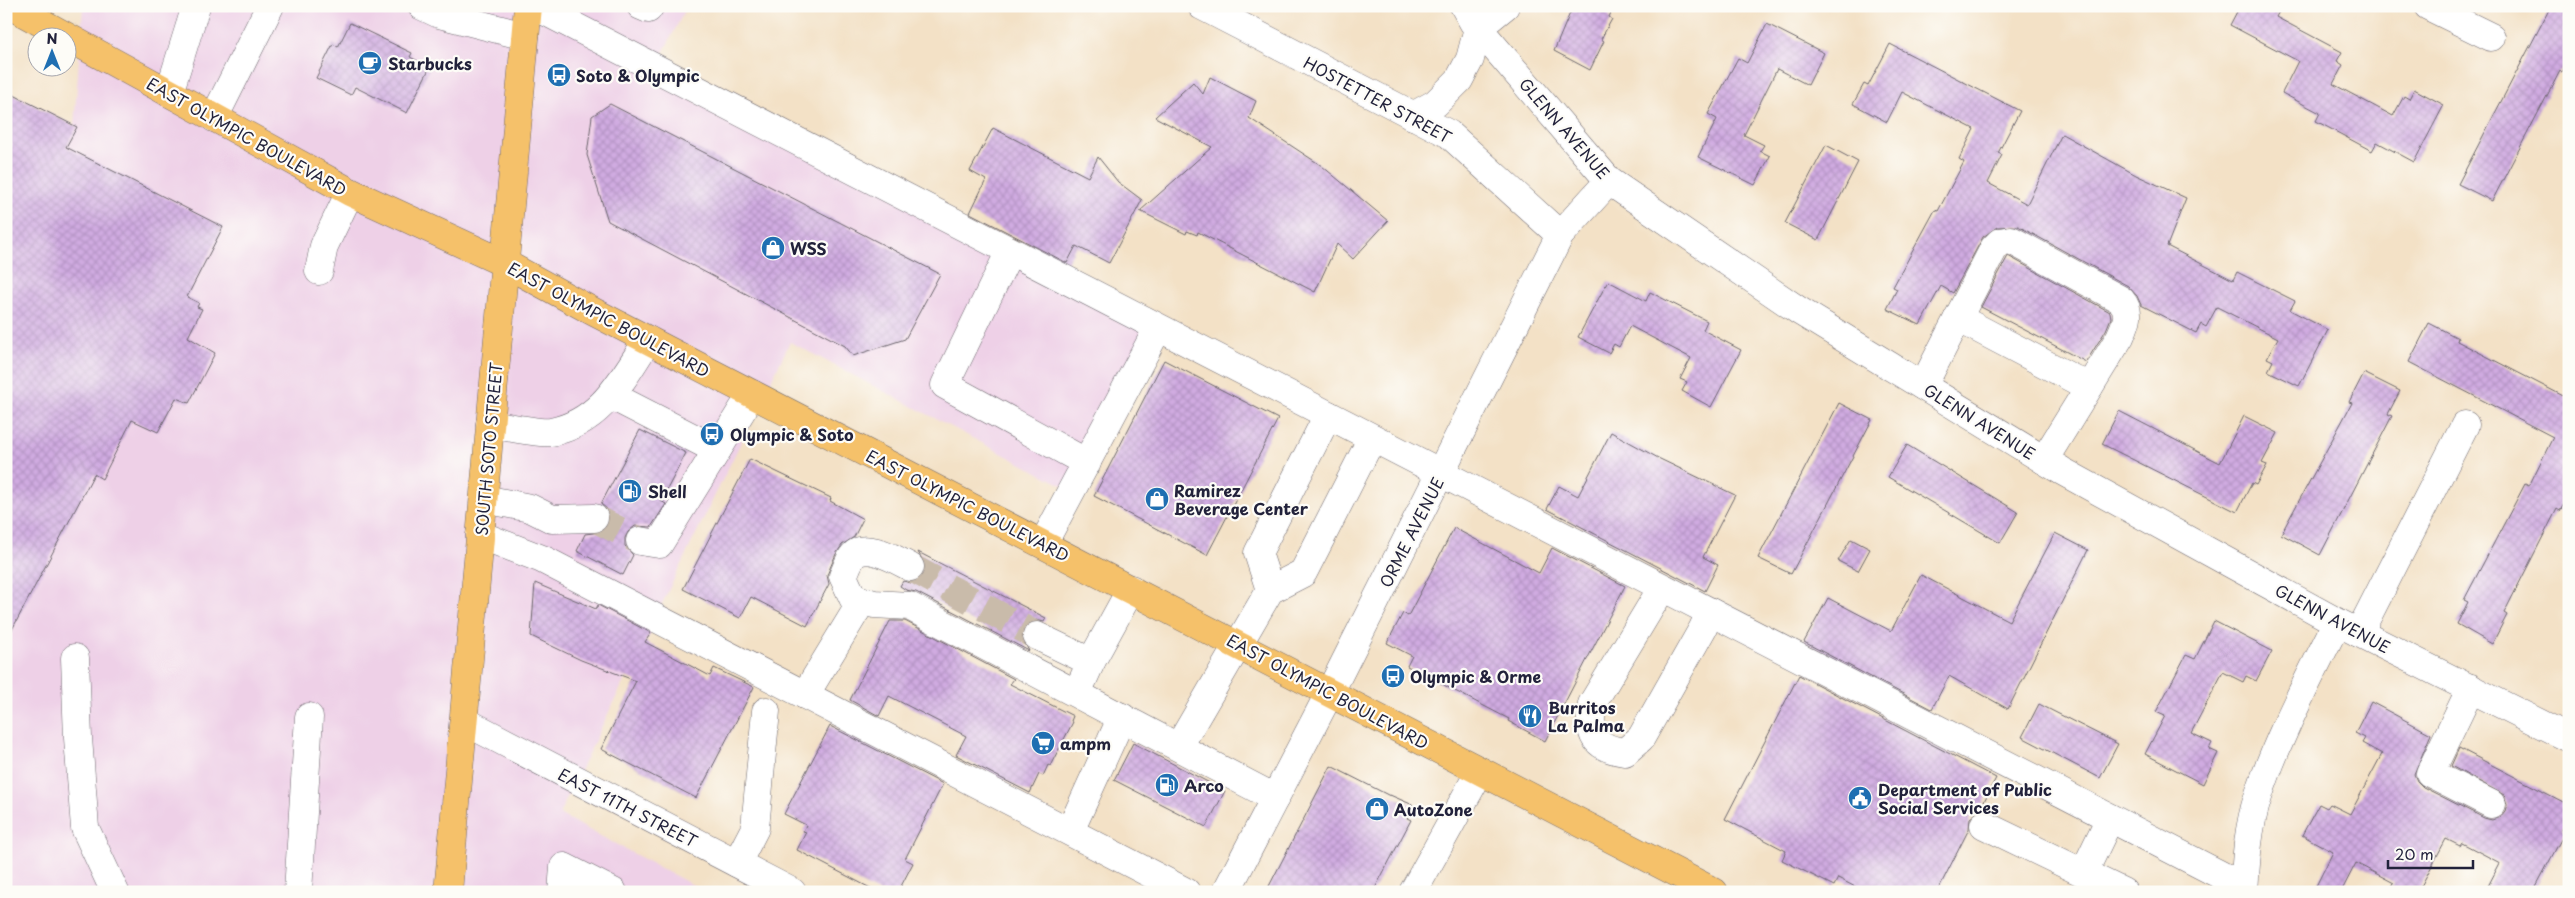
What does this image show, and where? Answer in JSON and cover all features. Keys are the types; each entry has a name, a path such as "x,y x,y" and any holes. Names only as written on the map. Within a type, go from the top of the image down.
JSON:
{"main road":[{"name":"EAST OLYMPIC BOULEVARD","path":"11,6 350,192 504,263 648,340 1714,892"},
{"name":"SOUTH SOTO STREET","path":"448,892 528,6"}],"street":[{"path":"168,93 196,6"},
{"path":"214,118 270,6"},
{"path":"422,6 439,14 525,36"},
{"path":"535,6 2110,818 2244,889 2250,830 2258,798 2287,722 2348,628 2465,425"},
{"path":"641,6 648,9 650,6"},
{"name":"HOSTETTER STREET","path":"1202,6 1449,134 1560,235"},
{"path":"1413,116 1436,103 1459,80 1470,59 1471,17 1505,6"},
{"path":"2428,6 2491,37"},
{"name":"GLENN AVENUE","path":"1471,17 1609,181 1798,310 2044,460 2348,628 2569,738"},
{"name":"ORME AVENUE","path":"1226,892 1330,692 1560,235 1609,181"},
{"path":"319,271 324,246 350,192"},
{"path":"1923,386 1994,248 2000,242 2010,240 2018,243 2121,300 2127,307 2128,318 2120,337 2044,460"},
{"path":"1010,251 946,385 1087,462"},
{"path":"1958,318 2089,387"},
{"path":"1043,544 1158,328"},
{"path":"490,424 550,432 591,416 612,396 648,340"},
{"path":"640,541 659,544 752,394"},
{"path":"612,396 717,450"},
{"path":"1270,590 1258,553 1328,415"},
{"path":"1179,746 1270,590 1303,573 1372,438"},
{"path":"484,499 530,508 552,519 594,518"},
{"path":"480,535 542,560 1186,892"},
{"path":"910,567 884,553 861,551 852,556 843,576 853,598 874,604 909,606 1275,798"},
{"path":"1662,588 1592,704 1590,720 1593,736 1601,745 1625,752 1641,738 1703,628 1710,612"},
{"path":"1077,693 1090,662 1131,589"},
{"path":"805,695 862,601"},
{"path":"1038,636 1090,662"},
{"path":"75,658 78,738 85,828 115,892"},
{"path":"2470,688 2430,773 2491,804"},
{"path":"736,863 755,828 766,711"},
{"path":"298,892 309,717"},
{"path":"1070,832 1122,717"},
{"name":"EAST 11TH STREET","path":"464,722 736,863 783,890"},
{"path":"1413,892 1480,771"},
{"path":"2084,872 2110,818"},
{"path":"1984,825 2123,892"},
{"path":"562,892 564,867 613,892"}],"shaded area":[{"path":"83,6 687,6 649,80 1156,316 1066,487 790,342 559,814 706,892 6,892 6,92 74,126"}],"building":[{"path":"1573,6 1614,6 1609,17 1612,19 1601,39 1604,41 1590,70 1554,51"},
{"path":"2240,6 2282,6 2276,17 2342,52 2337,61 2343,65 2333,84 2393,116 2404,96 2409,99 2414,89 2444,105 2414,162 2377,142 2372,151 2316,121 2320,113 2282,93 2298,61 2230,25"},
{"path":"2551,6 2569,6 2569,60 2562,72 2560,71 2492,201 2458,184"},
{"path":"350,23 412,53 410,57 430,67 407,113 355,87 351,95 316,78 333,44 338,47"},
{"path":"1767,24 1824,53 1808,85 1777,69 1744,135 1764,145 1760,151 1770,156 1755,185 1698,157 1717,119 1708,114 1738,58 1747,63"},
{"path":"1890,44 2020,111 1998,153 2002,155 1988,183 2027,204 2062,134 2136,175 2186,198 2167,246 2233,280 2237,272 2295,301 2290,310 2328,330 2299,386 2268,371 2273,361 2267,358 2278,338 2217,307 2206,327 2201,324 2196,333 2141,305 2137,296 2128,286 2018,226 1997,227 1983,237 1953,293 1941,286 1920,325 1887,309 1897,289 1893,287 1935,210 1938,211 1964,162 1959,159 1974,129 1902,92 1887,122 1853,104 1864,84 1868,86"},
{"path":"1210,77 1256,101 1249,118 1322,166 1388,221 1353,259 1337,244 1315,292 1198,232 1197,235 1187,231 1186,234 1140,211 1212,147 1155,117 1193,82 1203,94"},
{"path":"6,91 77,127 66,147 223,227 187,297 199,303 197,307 202,309 188,337 215,353 189,403 176,398 158,432 132,420 102,479 94,474 6,641"},
{"name":"WSS","path":"610,104 940,274 905,339 853,356 845,346 608,221 587,155 592,116"},
{"path":"993,128 1088,177 1098,157 1118,182 1142,200 1109,263 1076,246 1067,263 970,213 986,180 970,171"},
{"path":"1826,145 1858,162 1818,240 1785,223"},
{"path":"2008,256 2110,312 2111,318 2106,330 2086,362 1981,307"},
{"path":"1608,281 1646,301 1650,292 1707,321 1703,330 1741,350 1711,407 1682,391 1687,382 1680,379 1691,358 1630,326 1619,347 1614,344 1609,353 1578,337"},
{"path":"2429,323 2458,338 2457,341 2569,399 2569,495 2560,511 2557,509 2504,613 2507,615 2492,644 2457,624 2468,602 2464,600 2525,484 2529,486 2553,437 2409,362"},
{"path":"1164,360 1278,419 1207,555 1094,496"},
{"path":"2364,373 2400,391 2388,414 2392,416 2320,555 2281,534 2352,403 2349,402"},
{"path":"1839,403 1872,420 1791,574 1758,558"},
{"path":"2119,411 2220,463 2244,416 2278,433 2262,463 2267,465 2256,485 2252,483 2237,512 2102,444"},
{"path":"640,430 686,453 661,501 666,504 651,527 635,526 628,532 625,538 625,546 633,555 623,575 577,551 585,534 602,532 608,525 610,517 608,510 601,504"},
{"path":"1611,432 1660,459 1735,495 1703,557 1718,565 1705,591 1547,509 1559,486 1578,496"},
{"path":"1907,445 2018,512 2000,543 1888,477"},
{"path":"750,459 831,498 830,501 863,519 854,537 842,545 836,554 827,575 829,584 807,626 751,597 740,618 683,589"},
{"path":"1454,528 1539,573 1552,548 1625,586 1545,741 1508,721 1509,719 1407,666 1412,656 1387,643 1403,613 1408,616"},
{"path":"2055,533 2088,550 2008,709 1949,676 1932,709 1804,642 1828,598 1891,631 1921,575 2009,621"},
{"path":"1851,539 1870,549 1858,571 1838,561"},
{"path":"918,552 1046,618 1044,622 1036,620 1029,623 1023,629 1022,638 1029,651 916,592 906,590 900,586 903,581 911,583 918,581 924,574 926,566"},
{"path":"535,583 596,609 598,605 651,633 645,642 710,676 714,668 754,687 696,798 601,749 636,681 581,660 531,636"},
{"path":"890,621 905,621 1014,679 1010,684 1073,716 1071,721 1073,722 1050,766 1048,765 1043,776 1039,774 1030,793 956,755 966,736 889,696 879,716 850,700"},
{"path":"2214,621 2272,651 2256,681 2246,676 2243,682 2223,672 2191,733 2212,743 2209,749 2218,753 2203,784 2145,754 2165,716 2156,712 2186,655 2195,659"},
{"name":"Department of Public Social Services","path":"1799,675 1996,778 1979,811 1970,818 1969,829 1937,892 1865,892 1838,878 1834,886 1782,860 1786,851 1725,819"},
{"path":"2371,702 2431,734 2414,774 2417,781 2423,787 2484,818 2492,820 2500,817 2505,811 2507,804 2504,795 2451,766 2459,748 2569,805 2569,815 2561,830 2565,832 2533,892 2485,892 2500,863 2462,843 2460,846 2446,839 2418,892 2389,892 2394,883 2356,863 2341,892 2313,892 2333,852 2302,835 2319,804 2327,808 2330,804 2350,814 2382,754 2362,743 2365,738 2355,733"},
{"path":"2039,704 2118,744 2100,778 2022,737"},
{"path":"830,726 943,784 905,859 913,863 898,892 878,892 797,850 806,832 803,831 806,825 784,814"},
{"path":"1133,743 1225,791 1206,827 1114,780"},
{"path":"1331,766 1390,796 1413,805 1407,818 1411,820 1373,892 1266,892"}],"tunnel":[{"path":"594,518 640,541"},
{"path":"910,567 1037,636"}],"place":[{"name":"Starbucks","path":"370,63"},
{"name":"Soto & Olympic","path":"559,75"},
{"name":"WSS","path":"773,248"},
{"name":"Olympic & Soto","path":"712,434"},
{"name":"Shell","path":"630,491"},
{"name":"Ramirez Beverage Center","path":"1157,499"},
{"name":"Olympic & Orme","path":"1393,676"},
{"name":"Burritos La Palma","path":"1530,716"},
{"name":"ampm","path":"1043,743"},
{"name":"Arco","path":"1167,785"},
{"name":"Department of Public Social Services","path":"1860,798"},
{"name":"AutoZone","path":"1377,809"}]}
